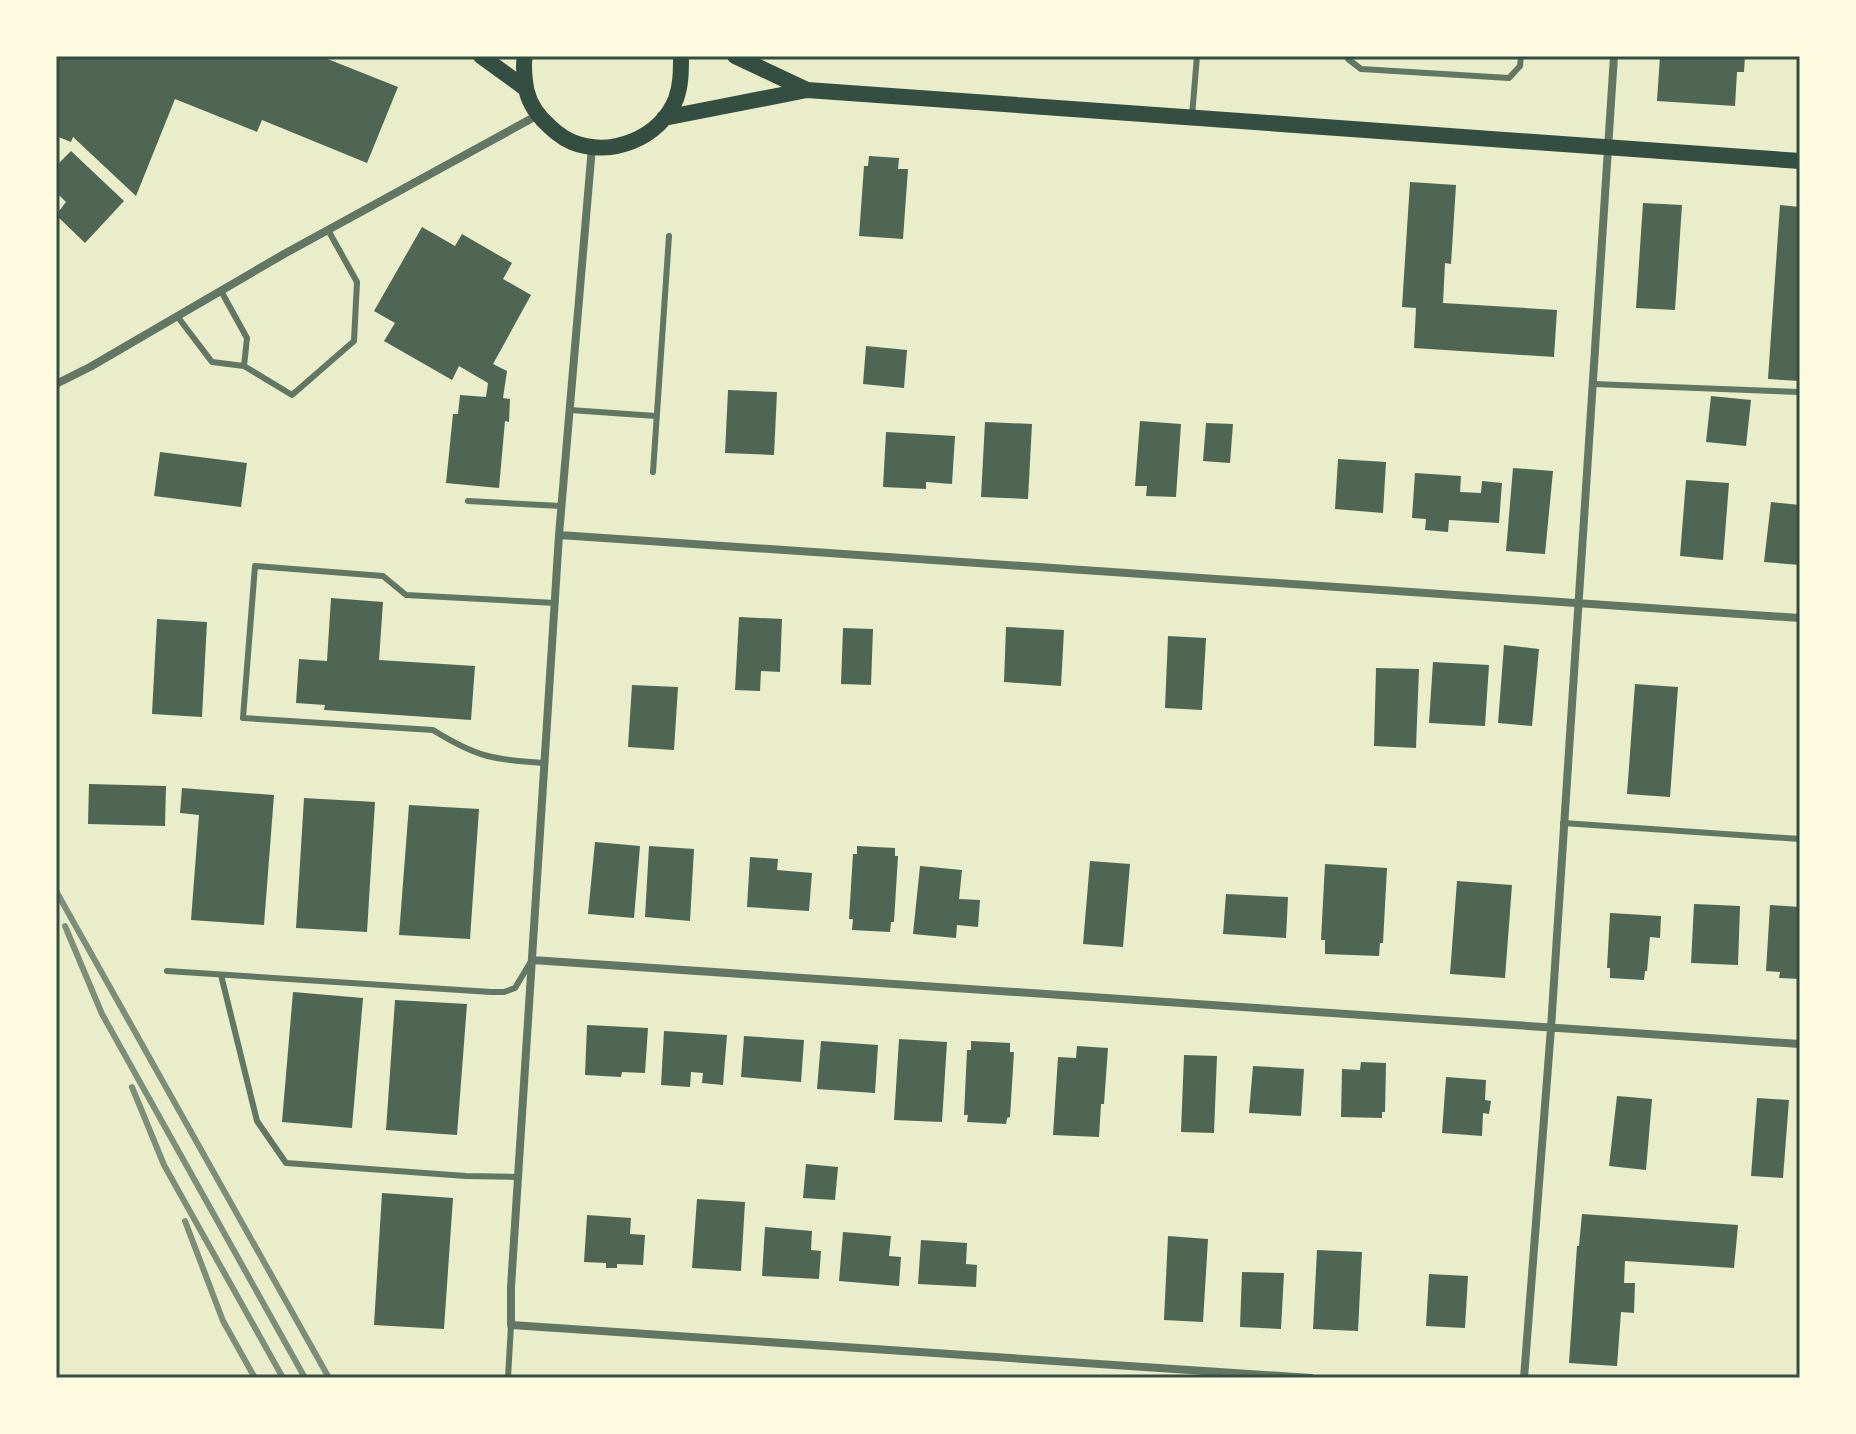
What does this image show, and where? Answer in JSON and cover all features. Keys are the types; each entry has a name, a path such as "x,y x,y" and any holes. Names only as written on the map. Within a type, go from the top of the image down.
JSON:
{"main road":[{"path":"481,56 525,88"},
{"path":"525,56 525,88 538,115 553,130 572,142 592,147 619,146 644,136 664,118 676,99 682,76 681,56"},
{"path":"735,56 807,90"},
{"path":"664,118 807,90 1800,161"}],"street":[{"path":"1524,1378 1551,1028 1614,56"},
{"path":"56,384 538,115"},
{"path":"592,147 559,535 511,1325 1311,1378"},
{"path":"559,535 1800,618"},
{"path":"532,960 1800,1044"}],"lane":[{"path":"1192,118 1197,56"},
{"path":"1348,56 1361,69 1509,78 1520,66 1521,56"},
{"path":"177,316 212,362 244,366 292,395 354,341 357,282 328,230"},
{"path":"653,472 669,236"},
{"path":"221,291 247,338 244,366"},
{"path":"1593,384 1800,392"},
{"path":"570,410 656,416"},
{"path":"468,501 561,506"},
{"path":"544,763 507,761 476,754 433,730 243,718 255,566 383,576 406,595 555,603"},
{"path":"1563,823 1800,839"},
{"path":"167,971 504,992 515,988 532,960"},
{"path":"221,975 257,1121 286,1163 518,1177"},
{"path":"508,1378 511,1325"}],"building":[{"path":"56,56 320,56 398,87 367,163 262,120 257,132 175,99 136,196 73,137 71,142 56,136"},
{"path":"1660,56 1745,56 1744,72 1737,72 1735,106 1657,101"},
{"path":"71,151 124,201 85,243 56,215 66,202 56,192 56,166"},
{"path":"869,156 899,158 898,169 908,169 903,239 859,236 864,166 868,166"},
{"path":"1410,182 1456,185 1451,264 1445,263 1443,303 1557,310 1554,357 1414,348 1416,308 1402,307"},
{"path":"1643,203 1682,205 1675,310 1636,308"},
{"path":"1780,205 1800,207 1800,381 1768,379"},
{"path":"422,227 455,246 462,234 512,263 503,279 531,295 493,364 507,371 503,398 510,399 499,488 446,483 453,414 458,414 460,395 486,397 488,383 459,366 452,380 384,341 395,323 374,311"},
{"path":"866,346 907,350 904,388 863,384"},
{"path":"728,390 777,392 774,455 725,453"},
{"path":"1711,396 1751,400 1746,446 1706,442"},
{"path":"1140,421 1181,424 1176,497 1146,496 1147,486 1135,486"},
{"path":"985,422 1032,424 1028,499 981,497"},
{"path":"1206,423 1233,424 1230,463 1203,461"},
{"path":"886,432 955,436 952,484 926,482 926,489 883,487"},
{"path":"160,452 247,463 241,507 154,496"},
{"path":"1338,459 1386,462 1383,513 1335,509"},
{"path":"1513,468 1553,471 1545,554 1506,551"},
{"path":"1415,473 1461,476 1460,492 1481,493 1482,481 1502,483 1499,523 1449,520 1448,532 1425,530 1426,519 1412,518"},
{"path":"1686,480 1729,483 1723,560 1680,556"},
{"path":"1771,502 1800,505 1800,565 1764,562"},
{"path":"331,598 383,602 379,660 475,666 471,720 324,710 325,705 296,703 299,659 327,661"},
{"path":"739,617 782,619 780,672 761,671 760,691 735,690"},
{"path":"157,619 207,622 202,717 152,714"},
{"path":"1006,627 1064,630 1061,686 1004,682"},
{"path":"843,628 873,629 871,685 841,684"},
{"path":"1168,636 1206,638 1202,710 1165,708"},
{"path":"1504,645 1539,649 1532,726 1498,723"},
{"path":"1433,662 1489,665 1485,726 1429,723"},
{"path":"1376,668 1419,669 1416,748 1374,746"},
{"path":"1635,684 1678,687 1670,797 1627,794"},
{"path":"632,685 678,687 674,750 628,747"},
{"path":"89,784 166,786 165,826 88,824"},
{"path":"182,788 274,795 264,925 191,920 199,815 180,813"},
{"path":"304,798 375,802 367,932 296,928"},
{"path":"409,805 479,809 470,939 399,935"},
{"path":"595,842 640,846 634,918 588,914"},
{"path":"649,846 694,849 690,921 645,917"},
{"path":"857,846 895,848 895,856 898,856 894,922 891,922 890,932 852,930 853,919 849,919 853,854 857,854"},
{"path":"750,857 778,859 777,870 812,873 809,911 747,907"},
{"path":"1090,861 1130,864 1123,947 1083,944"},
{"path":"1325,864 1387,868 1383,943 1380,943 1379,956 1325,954 1325,940 1321,940"},
{"path":"920,866 962,870 959,899 980,900 978,927 957,925 956,938 913,934"},
{"path":"1457,881 1512,885 1505,978 1450,974"},
{"path":"1226,894 1288,897 1286,938 1223,934"},
{"path":"1694,904 1740,906 1738,965 1691,963"},
{"path":"1770,905 1800,907 1800,979 1779,978 1780,972 1766,971"},
{"path":"1610,913 1661,916 1660,938 1650,937 1644,980 1610,978 1610,968 1607,968"},
{"path":"293,992 363,998 352,1128 282,1122"},
{"path":"395,1000 467,1004 457,1135 386,1130"},
{"path":"587,1025 648,1028 645,1073 622,1072 621,1077 585,1075"},
{"path":"664,1031 727,1035 723,1085 702,1083 703,1073 691,1072 690,1087 661,1085"},
{"path":"744,1036 804,1040 801,1082 741,1077"},
{"path":"899,1039 947,1042 942,1122 894,1120"},
{"path":"821,1041 878,1045 875,1093 817,1089"},
{"path":"971,1041 1010,1043 1010,1052 1014,1052 1010,1117 1006,1124 967,1122 968,1115 964,1115 967,1050 971,1050"},
{"path":"1077,1046 1108,1048 1099,1137 1053,1135 1058,1057 1076,1058"},
{"path":"1184,1055 1217,1056 1214,1133 1181,1132"},
{"path":"1361,1062 1386,1063 1385,1112 1382,1112 1382,1118 1341,1117 1342,1069 1360,1070"},
{"path":"1253,1066 1304,1069 1301,1116 1249,1113"},
{"path":"1446,1077 1486,1080 1485,1100 1491,1101 1489,1114 1483,1113 1482,1136 1442,1133"},
{"path":"1617,1096 1652,1099 1646,1170 1609,1166"},
{"path":"1757,1098 1789,1100 1783,1178 1751,1176"},
{"path":"806,1164 838,1167 835,1200 803,1198"},
{"path":"382,1193 453,1198 444,1329 374,1325"},
{"path":"697,1199 745,1202 741,1271 692,1268"},
{"path":"1582,1214 1738,1225 1734,1268 1625,1261 1624,1283 1635,1283 1634,1313 1621,1312 1617,1366 1569,1363"},
{"path":"587,1215 631,1218 630,1234 645,1235 643,1265 617,1264 617,1268 606,1268 606,1263 584,1262"},
{"path":"765,1227 812,1231 811,1250 821,1251 819,1279 762,1276"},
{"path":"843,1232 891,1236 889,1256 901,1257 899,1286 839,1281"},
{"path":"1168,1236 1208,1239 1203,1322 1164,1320"},
{"path":"921,1240 967,1243 966,1264 977,1265 976,1287 918,1284"},
{"path":"1317,1250 1362,1252 1358,1331 1313,1329"},
{"path":"1242,1272 1284,1273 1281,1329 1240,1327"},
{"path":"1429,1274 1468,1276 1465,1328 1426,1326"}],"railway":[{"path":"56,891 329,1378"},
{"path":"65,926 102,1014 305,1378"},
{"path":"132,1087 164,1165 283,1378"},
{"path":"185,1221 223,1321 255,1378"}]}
